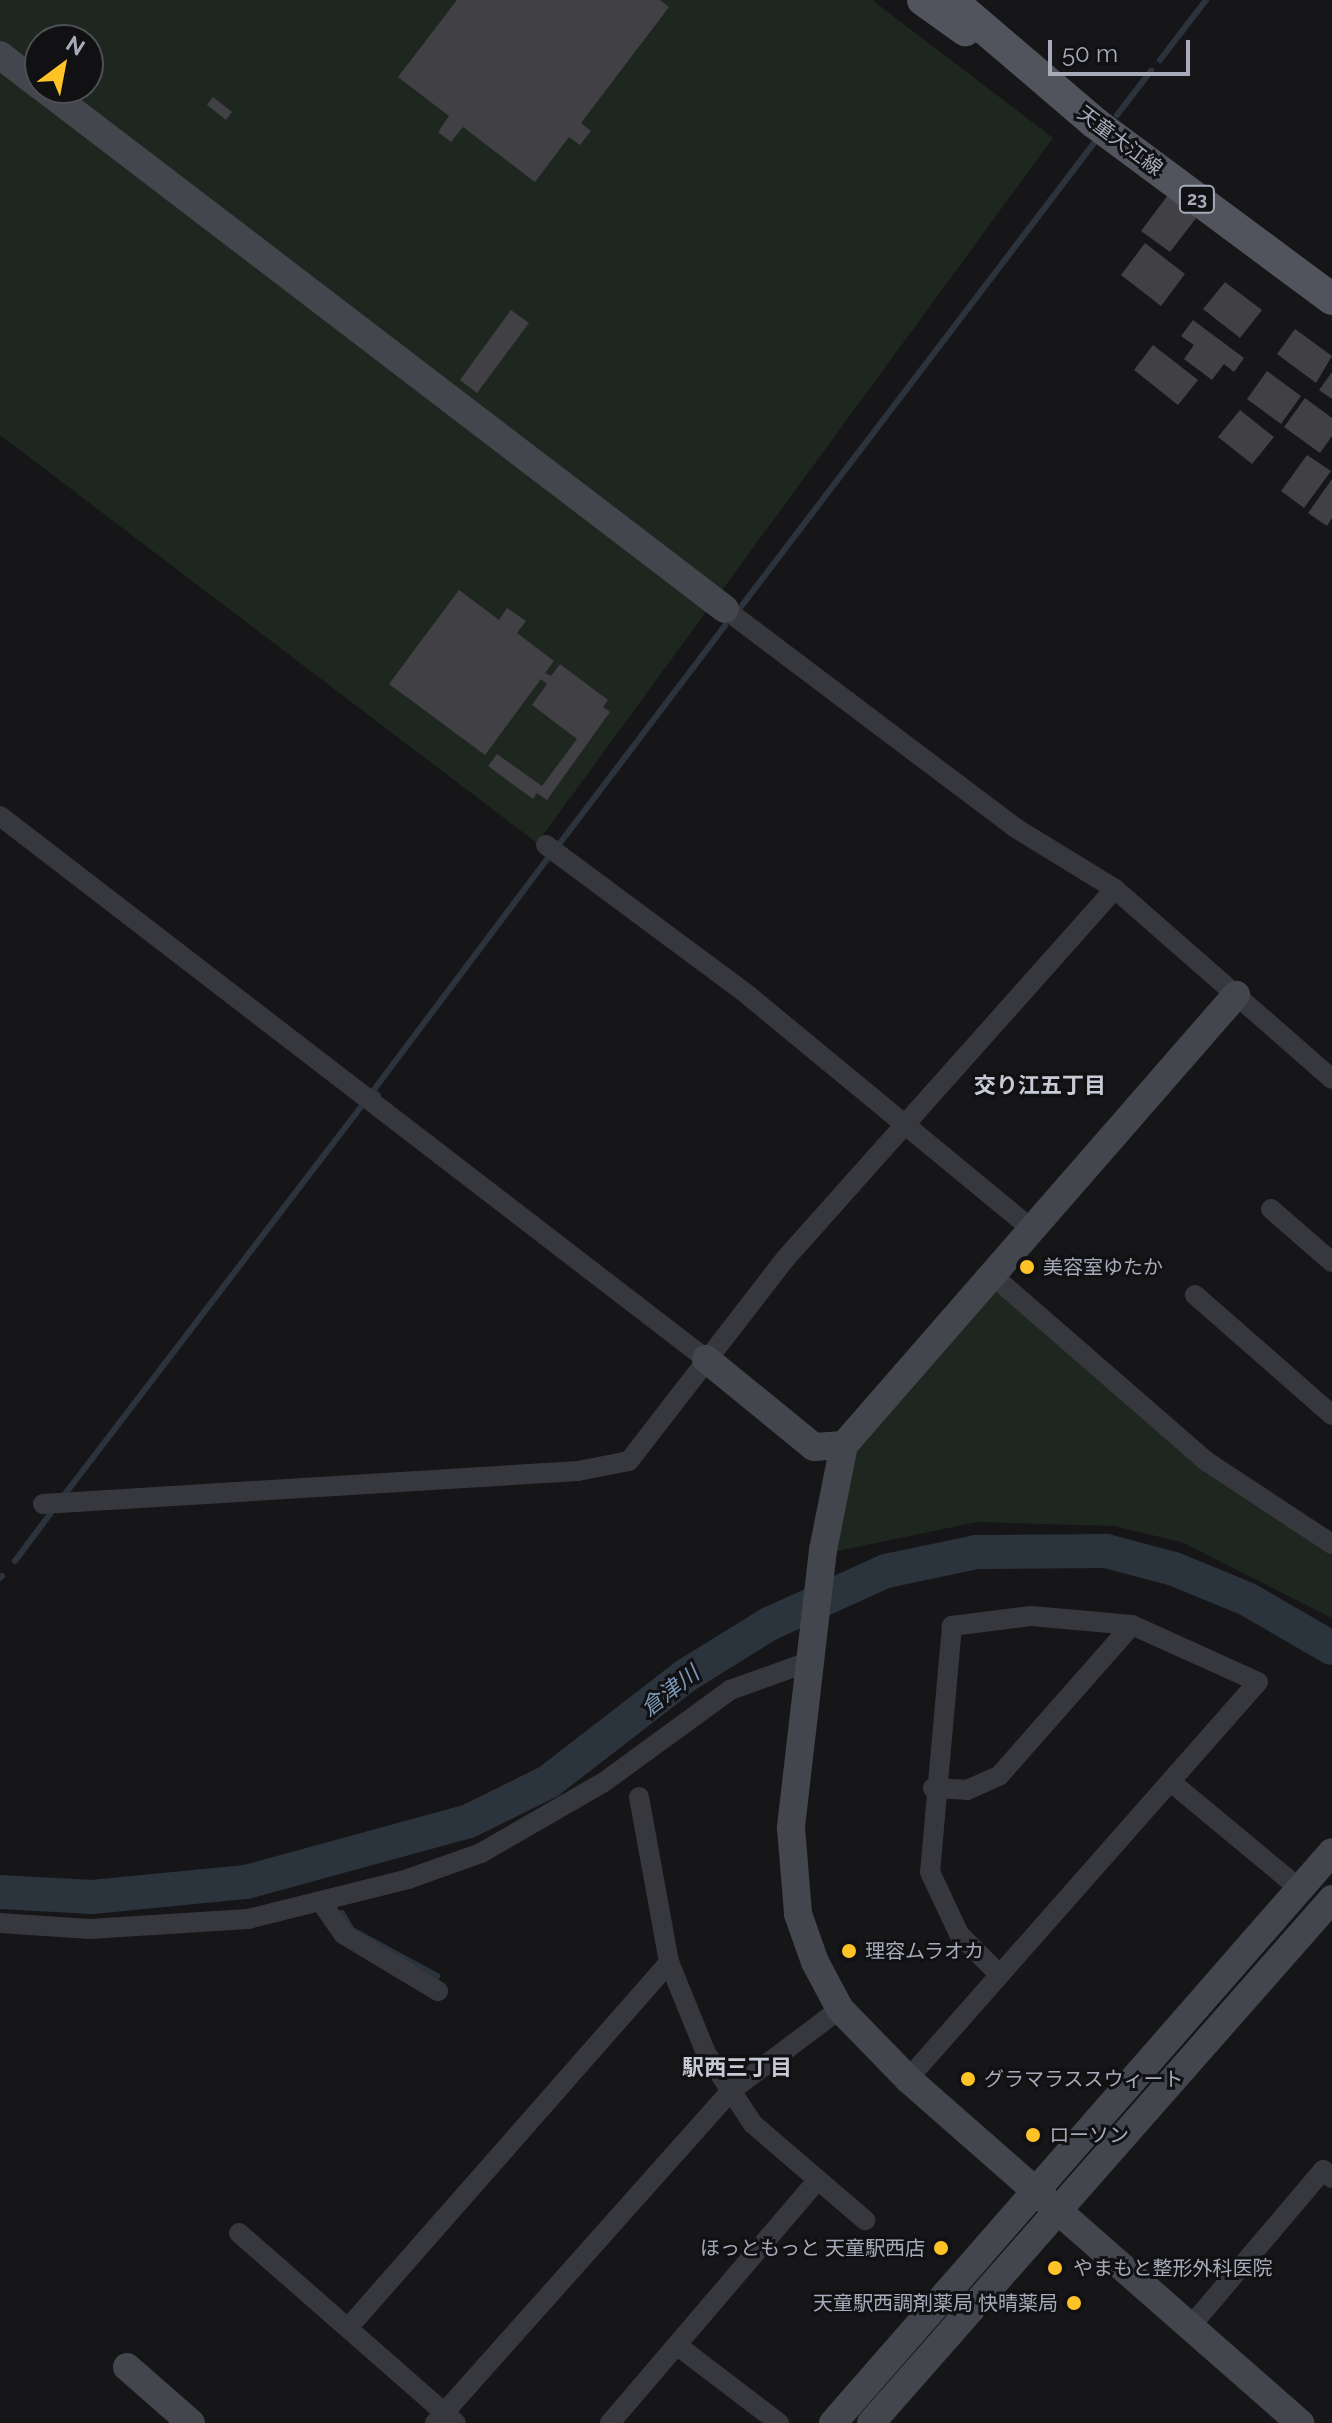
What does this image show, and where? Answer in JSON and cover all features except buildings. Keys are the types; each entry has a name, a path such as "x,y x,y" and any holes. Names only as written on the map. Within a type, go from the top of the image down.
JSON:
{"main road":[{"name":"天童大江線","path":"923,0 1063,98 1332,299"},
{"name":"天童大江線","path":"951,0 1063,98"}],"street":[{"path":"0,55 24,73"},
{"path":"64,104 1014,827 1115,889 1332,1079"},
{"path":"0,816 706,1359 814,1447 844,1445"},
{"path":"546,845 907,1122 1030,1228"},
{"path":"43,1504 578,1471 629,1461 706,1359 907,1122 1115,889"},
{"path":"1236,995 844,1445 823,1550 809,1654 791,1856 806,1940 840,2009 908,2079 1300,2423"},
{"path":"1271,1209 1332,1262"},
{"path":"992,1275 1206,1461 1332,1544"},
{"path":"1195,1295 1332,1415"},
{"path":"908,2079 1258,1682 1132,1625 1031,1616 952,1626 928,1845 935,1892 959,1934 999,1974"},
{"path":"933,1788 967,1790 999,1776 1132,1625"},
{"path":"0,1923 189,1925 321,1902 481,1853 604,1782 730,1690 809,1654"},
{"path":"1171,1782 1300,1889"},
{"path":"639,1797 669,1962 689,2019 753,2124 816,2182 865,2220"},
{"path":"833,2423 1332,1852"},
{"path":"871,2423 1332,1899"},
{"path":"321,1902 343,1934 438,1991"},
{"path":"348,2328 669,1962"},
{"path":"239,2233 348,2328 445,2420 732,2090 840,2009"},
{"path":"1190,2327 1329,2169"},
{"path":"610,2423 816,2182"},
{"path":"678,2346 779,2423"},
{"path":"127,2367 191,2423"}],"shaded area":[{"path":"0,0 872,0 1053,138 537,843 0,435"},
{"path":"992,1286 1201,1468 1332,1555 1332,1618 1181,1542 1114,1526 977,1522 833,1552 853,1445"}],"waterway":[{"path":"1160,60 1206,0"},
{"path":"1117,115 1151,71"},
{"path":"740,608 1094,143"},
{"path":"560,843 725,626"},
{"path":"378,1095 373,1091 548,858"},
{"path":"65,1494 362,1106"},
{"path":"15,1561 50,1514"},
{"name":"倉津川","path":"0,1892 92,1897 246,1882 469,1821 548,1782 685,1676 769,1624 886,1571 976,1552 1106,1551 1174,1569 1247,1599 1332,1648"},
{"path":"342,1913 352,1930 437,1976"}],"place":[{"name":"美容室ゆたか","path":"1027,1267"},
{"name":"理容ムラオカ","path":"849,1951"},
{"name":"グラマラススウィート","path":"968,2079"},
{"name":"ローソン","path":"1033,2135"},
{"name":"ほっともっと 天童駅西店","path":"941,2248"},
{"name":"やまもと整形外科医院","path":"1055,2268"},
{"name":"天童駅西調剤薬局 快晴薬局","path":"1074,2303"}],"district":[{"name":"交り江五丁目","path":"1040,1086"},
{"name":"駅西三丁目","path":"737,2068"}]}
